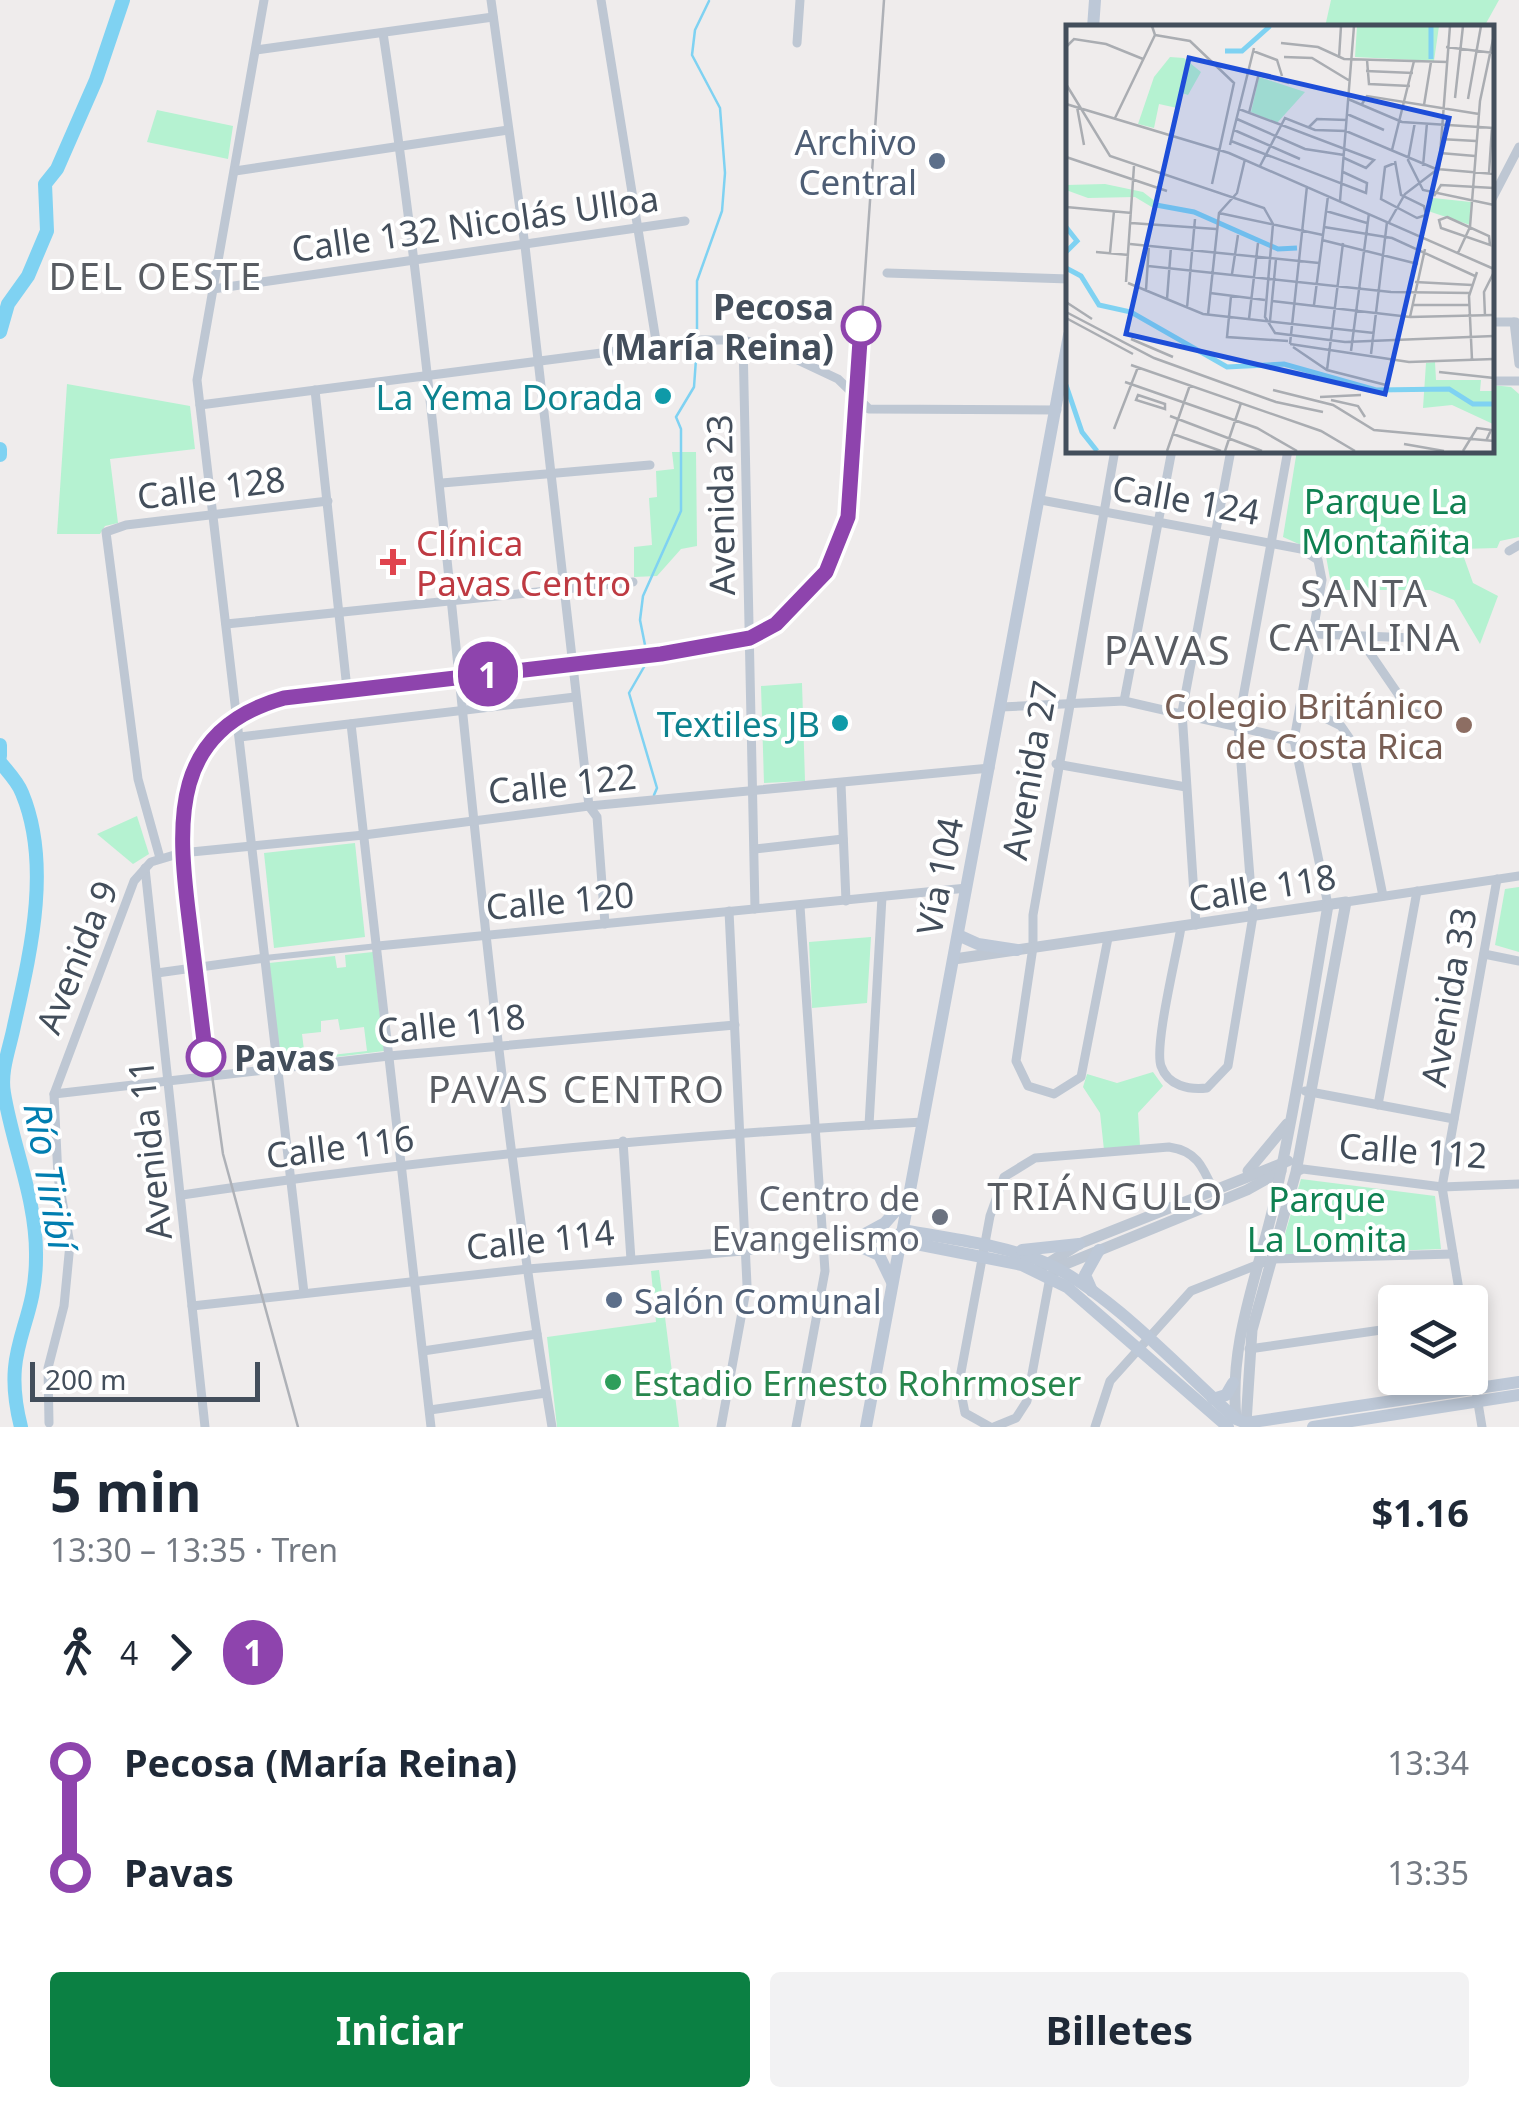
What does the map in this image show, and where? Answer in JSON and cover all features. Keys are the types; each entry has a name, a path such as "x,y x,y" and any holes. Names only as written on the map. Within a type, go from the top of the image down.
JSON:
{"main road":[{"path":"1093,25 1094,0"},
{"name":"Vía 104","path":"866,1427 1066,355"},
{"path":"958,936 978,944 1017,950"},
{"path":"850,1242 885,1223 910,1193"},
{"name":"Calle 114","path":"899,1235 989,1250 1047,1270"},
{"path":"850,1242 879,1255 893,1289"},
{"path":"989,1250 1079,1244"},
{"path":"1099,1250 1085,1275 1094,1293 1142,1343 1233,1424 1320,1423 1401,1414 1477,1395 1519,1396"},
{"path":"1047,1270 1094,1293"},
{"path":"1047,1270 1212,1398 1233,1424"},
{"path":"1488,1392 1519,1382"},
{"path":"1212,1398 1226,1394 1234,1383"}],"street":[{"path":"264,0 197,380 304,1293"},
{"path":"490,0 525,246 588,806 597,816 605,924"},
{"path":"601,0 657,346"},
{"path":"797,42 800,0"},
{"path":"256,50 493,17"},
{"path":"383,33 442,483 511,1151 552,1427"},
{"path":"235,170 508,130"},
{"path":"1494,196 1519,147"},
{"name":"Calle 132 Nicolás Ulloa","path":"213,290 685,221"},
{"path":"887,273 1066,279"},
{"path":"1517,322 1519,364"},
{"path":"200,405 697,340 743,340 770,347 838,378 869,409 1058,410"},
{"name":"Avenida 23","path":"743,340 755,909"},
{"path":"1494,381 1519,382"},
{"path":"316,390 347,689"},
{"name":"Avenida 27","path":"1108,938 1081,1077 1054,1094 1039,1092 1028,1086 1016,1060 1034,948 1032,914 1114,452"},
{"path":"1124,702 1172,452"},
{"path":"1196,925 1182,712 1230,452"},
{"path":"1181,927 1160,1054 1167,1076 1184,1088 1206,1088 1228,1066 1253,916 1238,725 1288,452"},
{"path":"442,483 650,465"},
{"name":"Calle 124","path":"1041,500 1311,552 1318,560 1322,580 1314,634"},
{"name":"Calle 128","path":"160,858 138,779 105,535 110,528 126,525 328,502"},
{"path":"1509,551 1519,545"},
{"path":"226,624 561,586 633,582"},
{"path":"1233,1424 1242,1350 1299,1168 1304,1091 1328,905 1294,740 1314,634 1413,638"},
{"path":"1359,637 1409,710 1420,716"},
{"path":"240,737 575,696"},
{"path":"1001,707 1124,702 1294,740"},
{"path":"1301,706 1341,726 1352,742 1383,896"},
{"path":"351,724 430,1427"},
{"path":"1056,764 1186,787"},
{"name":"Calle 122","path":"145,868 160,858 588,806 990,768"},
{"path":"841,784 846,901"},
{"path":"755,849 843,839"},
{"name":"Avenida 11","path":"145,868 171,1083 204,1427"},
{"name":"Avenida 9","path":"49,1423 48,1368 64,1306 70,1244 58,1177 54,1094 134,881 145,868"},
{"name":"Calle 118","path":"954,959 1519,876"},
{"name":"Avenida 33","path":"1458,1285 1442,1187 1497,879"},
{"name":"Calle 120","path":"157,973 488,934 968,888"},
{"path":"1378,1105 1417,891"},
{"path":"869,1125 882,897"},
{"path":"1047,1270 1215,1196 1261,1160 1304,1091 1346,902"},
{"path":"796,1427 825,1271 812,1128 800,906"},
{"path":"721,1427 747,1285 728,911"},
{"path":"1484,954 1519,961"},
{"name":"Calle 118","path":"54,1094 500,1044 736,1025"},
{"path":"1304,1091 1454,1119"},
{"path":"1233,1424 1234,1383 1294,1112"},
{"name":"Calle 116","path":"182,1195 511,1151 739,1131 923,1122"},
{"path":"623,1141 631,1260"},
{"path":"1215,1196 1198,1159 1187,1150 1036,1158 1020,1163 1004,1177 996,1192 989,1250 960,1382 965,1412 989,1427 1016,1418 1026,1400 1047,1270 1079,1244 1215,1196 1247,1190 1282,1166"},
{"path":"1230,1183 1282,1166"},
{"name":"Calle 112","path":"1282,1166 1442,1187 1519,1184"},
{"path":"1247,1190 1263,1196 1272,1212"},
{"name":"Calle 114","path":"192,1306 528,1269 899,1235"},
{"path":"1095,1427 1102,1394 1142,1343 1191,1291 1272,1259 1453,1254"},
{"path":"1242,1350 1378,1330"},
{"path":"423,1351 537,1334"},
{"path":"430,1410 546,1393"},
{"path":"1477,1395 1482,1427"}],"green space":[{"path":"1331,0 1499,0 1485,25 1325,25"},
{"path":"157,110 233,126 228,159 147,142"},
{"path":"67,384 190,406 195,449 110,459 118,523 105,526 100,534 57,534"},
{"name":"Parque La Montañita","path":"1494,385 1511,387 1519,394 1519,537 1500,541 1497,548 1461,549 1473,583 1498,596 1480,644 1454,600 1430,590 1332,590 1326,556 1283,537 1297,452 1494,452"},
{"path":"672,452 696,452 697,546 681,549 657,576 634,577 634,547 652,545 649,498 657,497 656,471 674,469"},
{"path":"802,683 805,781 764,783 761,686"},
{"path":"137,816 149,854 133,864 97,834"},
{"path":"355,843 365,937 274,948 264,853"},
{"path":"1519,887 1519,952 1495,945 1505,889"},
{"path":"871,937 867,1003 812,1008 809,942"},
{"path":"373,952 384,1051 280,1064 269,963 335,956 337,968 346,967 345,955","holes":["338,1019 340,1030 364,1027 367,1051 305,1058 302,1034 321,1032 321,1021"]},
{"path":"1153,1072 1163,1086 1138,1113 1140,1146 1104,1150 1100,1113 1083,1087 1087,1074 1117,1083"},
{"name":"Parque La Lomita","path":"1301,1179 1435,1196 1441,1249 1284,1255 1281,1248"},
{"name":"Estadio Ernesto Rohrmoser","path":"659,1270 679,1427 557,1427 547,1337 656,1322 651,1271"}],"waterway":[{"name":"Río Tiribí","path":"0,332 8,304 28,276 47,231 45,184 57,169 96,80 123,0"},
{"path":"697,337 697,281 722,211 725,173 720,108 692,55 695,30 709,1"},
{"path":"654,795 657,788 629,693 648,660 640,620 643,596 681,511 681,429 676,417 694,387 697,345"},
{"name":"Río Tiribí","path":"0,449 0,455"},
{"name":"Río Tiribí","path":"0,745 0,756"},
{"name":"Río Tiribí","path":"0,762 20,789 31,821 37,879 26,969 3,1076 35,1236 34,1282 14,1376 21,1427"}],"railway":[{"path":"298,1427 223,1154 181,853 183,815 191,778 219,730 256,706 282,697 341,687 457,678 699,648 729,641 776,621 811,591 825,571 848,517 884,0"}],"train":[{"name":"1","path":"206,1057 180,817 200,754 232,719 259,704 284,698 661,654 750,638 776,624 802,602 826,572 848,517 861,326"}],"place":[{"name":"Archivo Central","path":"937,161"},
{"name":"Pecosa (María Reina)","path":"861,326"},
{"name":"La Yema Dorada","path":"663,396"},
{"name":"Clínica Pavas Centro","path":"393,562"},
{"name":"Textiles JB","path":"840,723"},
{"name":"Colegio Británico de Costa Rica","path":"1464,725"},
{"name":"Pavas","path":"206,1057"},
{"name":"Centro de Evangelismo","path":"940,1217"},
{"name":"Salón Comunal","path":"614,1300"},
{"name":"Estadio Ernesto Rohrmoser","path":"613,1382"}],"district":[{"name":"DEL OESTE","path":"156,275"},
{"name":"SANTA CATALINA","path":"1365,614"},
{"name":"PAVAS","path":"1168,649"},
{"name":"PAVAS CENTRO","path":"577,1088"},
{"name":"TRIÁNGULO","path":"1106,1195"}]}
